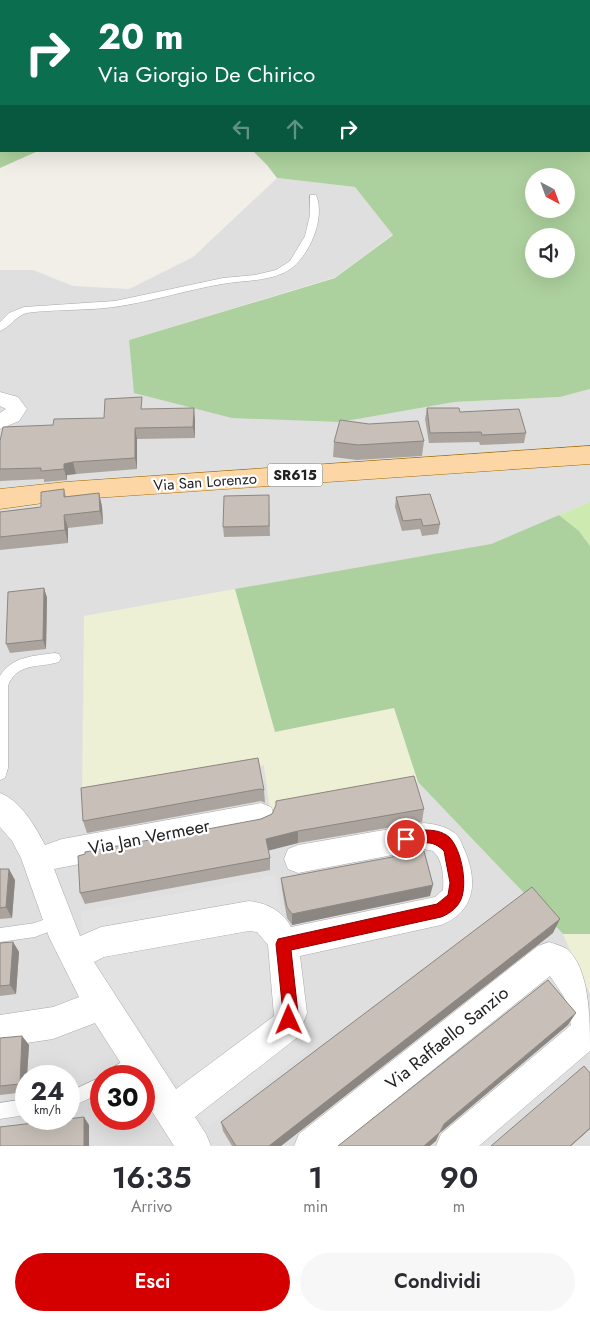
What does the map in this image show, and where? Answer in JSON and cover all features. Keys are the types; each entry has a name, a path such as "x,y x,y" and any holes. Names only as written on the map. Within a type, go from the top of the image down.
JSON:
{"main road":[{"name":"Via San Lorenzo","path":"0,500 65,491 590,454"}],"street":[{"path":"0,399 12,402 17,409 12,416 0,422"},
{"path":"0,806 22,832 37,862 58,921 74,956 100,1002 125,1065"},
{"name":"Via Jan Vermeer","path":"37,862 62,853 261,816"},
{"path":"283,944 441,910 454,899 457,892 458,883 449,846 443,840 435,837 424,836 298,859"},
{"path":"74,956 101,942 249,916 259,916 268,920 279,934 283,944 291,1013 286,1026 172,1113"},
{"name":"Via Raffaello Sanzio","path":"311,1146 547,958 552,957 572,977 578,989 588,1018 589,1026 587,1032 453,1146"},
{"path":"0,1031 55,1024 82,1014 100,1002"},
{"path":"155,1096 172,1113 190,1144"}],"lane":[{"path":"0,311 17,312 33,308 113,304 282,270 292,263 310,232 316,214 313,197"},
{"path":"0,328 7,319 17,312"},
{"path":"0,774 2,768 2,686 4,677 13,667 20,664 56,658"},
{"path":"0,935 35,930 58,921"},
{"path":"0,1111 15,1109"}],"shaded area":[{"path":"277,178 355,187 393,234 336,277 129,340 454,402 560,397 590,389 590,502 491,544 83,797 264,765 271,811 418,782 563,934 590,994 590,1146 0,1146 0,270 33,270 73,286 129,289 193,257"},
{"path":"275,875 307,1051 207,1127 104,977 83,933 81,911"}],"green space":[{"path":"0,152 36,152 0,168"},
{"path":"254,152 590,152 590,389 560,397 454,402 340,422 232,418 134,393 129,340 335,278 393,235 355,187 277,178"},
{"path":"590,502 590,546 579,531 559,515"},
{"path":"559,515 579,531 590,546 590,934 563,934 418,782 394,708 275,732 235,589 491,544"},
{"path":"235,589 275,732 394,708 418,782 270,811 264,765 82,797 84,616"},
{"path":"563,934 590,934 590,994"}],"building":[{"path":"142,397 141,409 194,408 193,427 135,428 135,458 73,462 64,464 64,469 41,471 41,468 0,469 0,441 3,427 53,425 54,419 104,418 105,399"},
{"path":"427,408 459,408 460,412 519,409 526,433 482,435 481,432 430,433"},
{"path":"340,420 369,424 418,421 424,441 358,445 334,442"},
{"path":"64,489 64,497 99,493 100,511 64,515 65,530 0,537 0,512 41,507 41,492"},
{"path":"430,494 440,524 423,526 421,519 403,521 396,497"},
{"path":"269,495 269,526 223,527 224,496"},
{"path":"44,588 43,640 6,644 8,592"},
{"path":"258,758 264,790 260,789 83,821 81,788"},
{"path":"414,776 424,809 298,831 266,839 270,858 80,893 78,856 85,854 85,852 261,819 272,814 276,801"},
{"path":"424,851 433,885 292,914 287,907 281,878"},
{"path":"0,869 9,869 6,907 0,908"},
{"path":"532,887 560,919 269,1146 236,1146 221,1122"},
{"path":"13,942 10,985 0,986 0,943"},
{"path":"548,980 576,1013 444,1124 440,1132 424,1146 338,1146"},
{"path":"22,1036 21,1065 15,1065 15,1084 0,1086 0,1038"},
{"path":"584,1066 590,1073 590,1128 570,1146 491,1146"},
{"path":"80,1117 84,1117 84,1146 0,1146 0,1127 15,1125 15,1130 80,1130"}],"route":[{"path":"289,1020 291,1013 283,944 441,910 454,899 458,883 449,846 443,840 435,837 424,836 406,839"}]}
